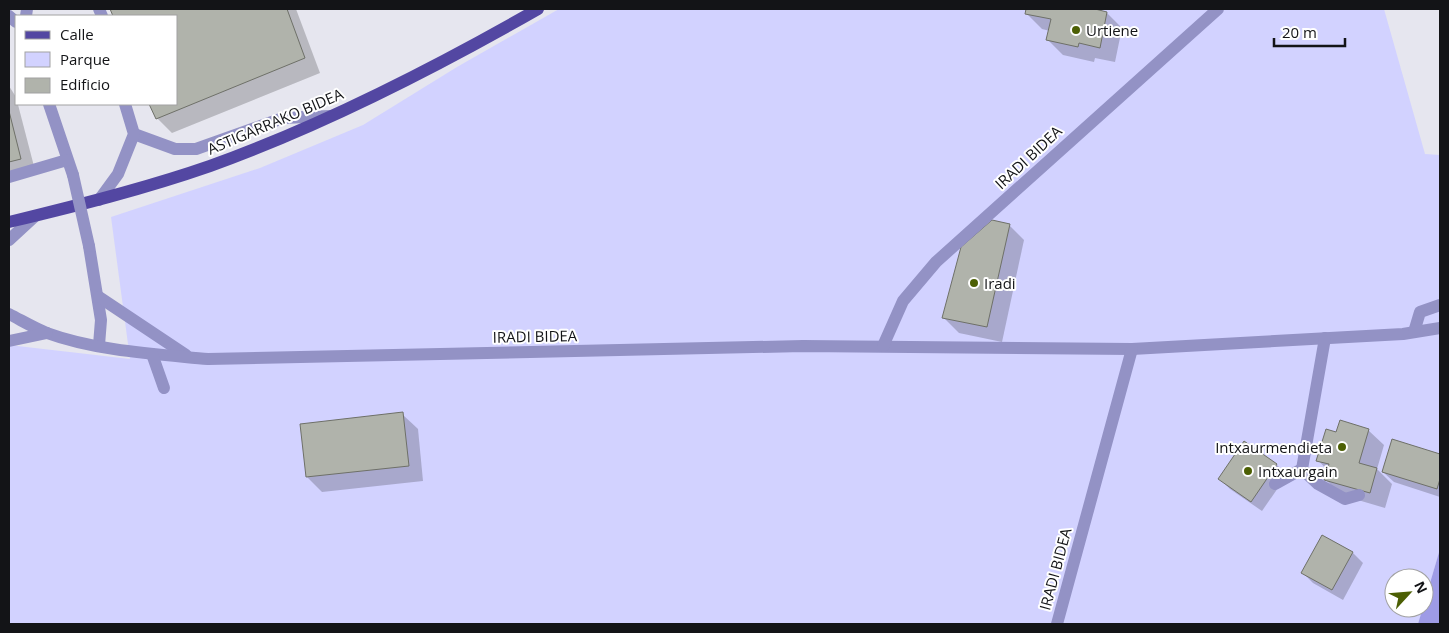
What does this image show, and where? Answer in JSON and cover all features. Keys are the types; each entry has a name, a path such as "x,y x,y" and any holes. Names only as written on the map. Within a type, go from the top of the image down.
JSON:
{"main road":[{"name":"ASTIGARRAKO BIDEA","path":"9,222 99,200 210,166 330,116 451,57 538,9"}],"street":[{"name":"IRADI BIDEA","path":"883,346 903,301 936,262 1218,9"},
{"path":"49,105 73,175 90,246 99,297 101,320 99,345"},
{"path":"99,200 118,174 134,134 125,105"},
{"path":"134,134 175,149 196,149 283,118 330,116"},
{"path":"9,177 67,160"},
{"path":"9,240 35,216"},
{"path":"99,297 189,357"},
{"path":"1414,332 1420,312 1440,306"},
{"path":"9,314 47,333"},
{"name":"IRADI BIDEA","path":"47,333 99,345 152,354 270,359 803,346 1132,350 1414,332 1440,328"},
{"path":"9,341 47,333"},
{"path":"1275,484 1302,468 1324,338"},
{"name":"IRADI BIDEA","path":"1057,624 1132,350"},
{"path":"152,354 164,388"},
{"path":"1302,468 1318,484 1345,499 1359,495"}],"green space":[{"path":"559,9 1384,9 1425,154 1440,155 1440,549 1434,570 1434,568 1384,568 1384,618 1420,618 1418,624 9,624 9,345 130,359 111,217 260,168 363,125 457,67"}],"shaded area":[{"path":"1440,549 1440,624 1418,624 1420,618 1434,618 1434,569"}],"building":[{"path":"110,9 287,9 305,58 156,119 149,105 178,105 178,15 113,15"},
{"name":"Urtiene","path":"1026,9 1095,9 1107,12 1100,48 1079,43 1078,47 1046,40 1051,19 1025,14"},
{"path":"9,111 21,159 9,162"},
{"name":"Iradi","path":"992,220 1010,224 987,327 942,318 961,247"},
{"path":"403,412 409,466 306,477 300,424"},
{"name":"Intxaurmendieta","path":"1340,420 1369,429 1359,463 1377,468 1370,493 1324,480 1329,464 1316,461 1326,429 1336,432"},
{"path":"1392,439 1440,454 1440,479 1437,489 1382,472"},
{"name":"Intxaurgain","path":"1244,441 1277,464 1251,502 1218,479"},
{"path":"1322,535 1353,552 1332,590 1301,573"}],"place":[{"name":"Urtiene","path":"1076,30"},
{"name":"Iradi","path":"974,283"},
{"name":"Intxaurmendieta","path":"1342,447"},
{"name":"Intxaurgain","path":"1248,471"}]}
